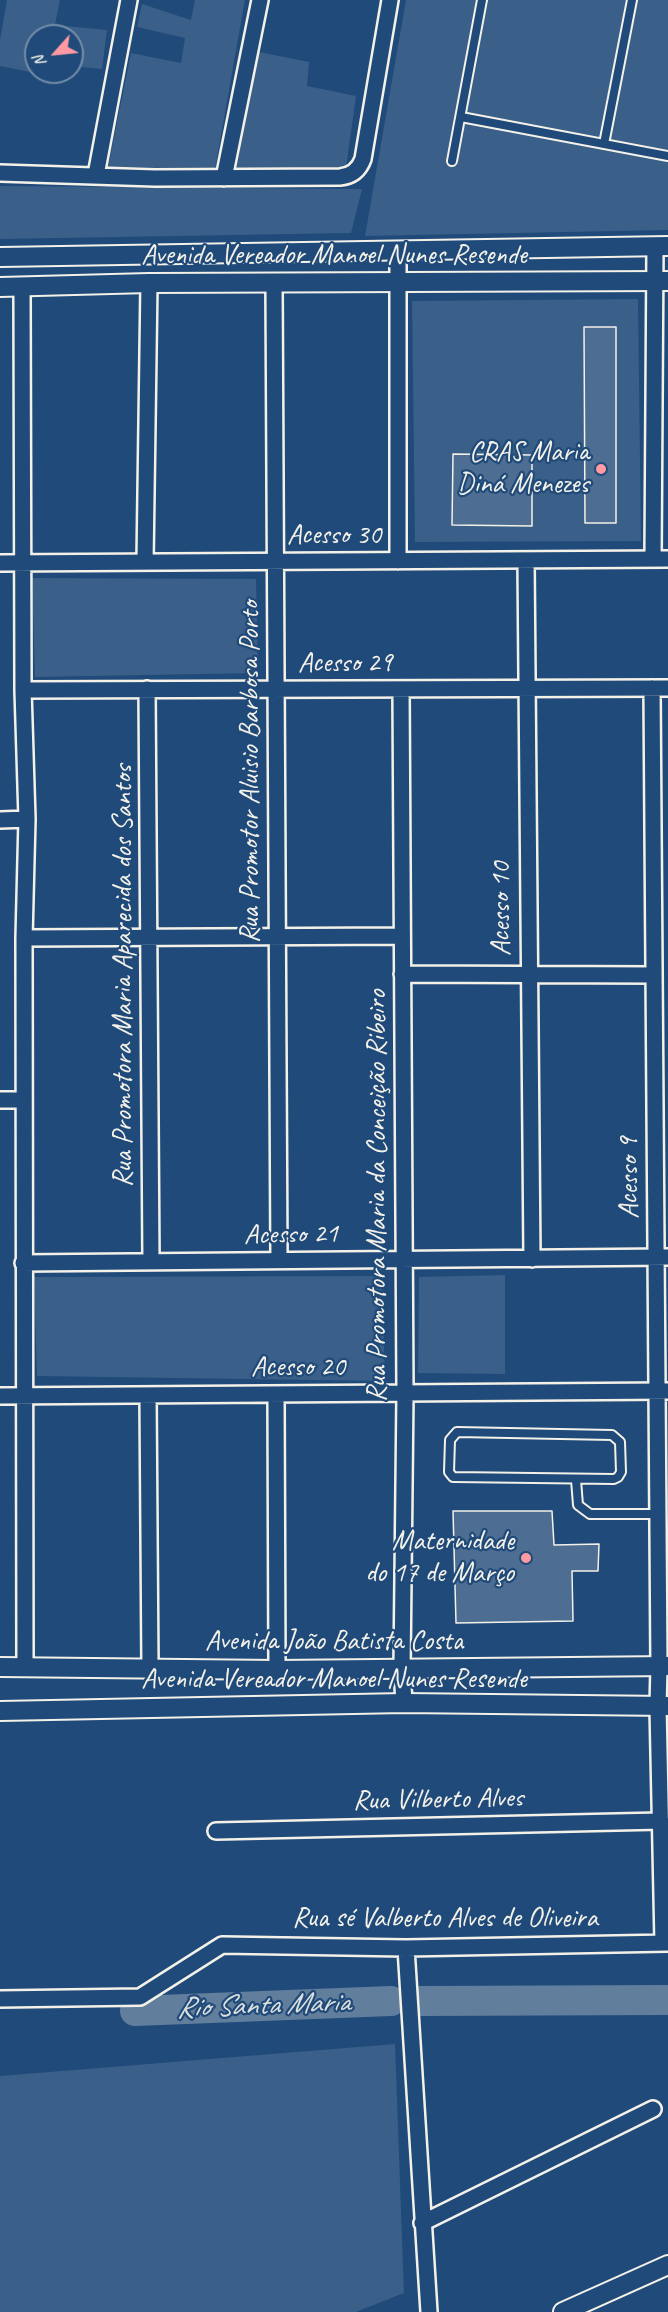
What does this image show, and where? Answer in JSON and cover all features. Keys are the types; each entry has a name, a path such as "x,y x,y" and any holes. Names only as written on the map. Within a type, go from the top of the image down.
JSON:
{"street":[{"path":"96,175 129,0"},
{"path":"225,178 260,0"},
{"path":"0,173 225,178 340,177 355,171 363,159 390,0"},
{"path":"661,246 661,559"},
{"name":"Avenida Vereador Manoel Nunes Resende","path":"0,257 661,246"},
{"path":"398,250 398,561"},
{"name":"Avenida Vereador Manoel Nunes Resende","path":"0,287 149,283 661,281"},
{"path":"145,562 149,283"},
{"name":"Rua Promotor Aluisio Barbosa Porto","path":"274,283 279,1260"},
{"path":"22,287 23,690 27,819 24,938 24,1667"},
{"name":"Acesso 30","path":"0,563 661,559"},
{"name":"Acesso 10","path":"526,560 532,1258"},
{"name":"Acesso 9","path":"652,688 661,937 654,975 662,1258 663,1391 658,1514 664,1666 661,1821 666,1943"},
{"name":"Acesso 29","path":"23,690 668,688"},
{"name":"Rua Promotora Maria Aparecida dos Santos","path":"147,689 151,1262"},
{"name":"Rua Promotora Maria da Conceição Ribeiro","path":"401,689 405,1393 402,1669 404,1703"},
{"path":"0,820 27,819"},
{"path":"24,938 402,936"},
{"path":"402,974 654,975"},
{"path":"0,1100 24,1100"},
{"name":"Acesso 21","path":"23,1263 662,1258"},
{"name":"Acesso 20","path":"0,1396 663,1391"},
{"path":"276,1394 277,1670"},
{"path":"148,1395 150,1669"},
{"name":"Avenida João Batista Costa","path":"0,1667 277,1670 664,1666"},
{"name":"Avenida Vereador Manoel Nunes Resende","path":"0,1711 404,1703 663,1707"},
{"name":"Rua Vilberto Alves","path":"216,1831 661,1821"},
{"name":"Rua sé Valberto Alves de Oliveira","path":"0,1999 140,1997 222,1945 406,1948 666,1943"},
{"path":"406,1948 429,2312"},
{"path":"422,2223 653,2109"},
{"path":"564,2312 668,2265"}],"lane":[{"path":"452,161 482,0"},
{"path":"604,144 632,0"},
{"path":"461,117 668,156"},
{"path":"458,1432 612,1435 617,1437 620,1442 621,1472 618,1477 576,1480 453,1477 449,1472 450,1440 458,1432"},
{"path":"576,1480 578,1505 590,1514 658,1514"}],"shaded area":[{"path":"7,0 60,0 55,24 24,24 24,71 0,66 0,40"},
{"path":"195,0 245,0 215,169 108,167 131,53 181,63 185,38 137,27 142,4 191,20"},
{"path":"406,0 668,0 668,230 365,236"},
{"path":"84,28 107,30 102,69 84,67"},
{"path":"259,52 309,62 307,86 356,96 346,168 236,171"},
{"path":"0,186 362,189 351,233 0,239"},
{"path":"638,299 641,541 415,542 412,301"},
{"path":"32,578 256,579 258,673 35,677"},
{"path":"505,1275 505,1374 418,1373 419,1277"},
{"path":"382,1276 385,1381 37,1376 34,1277"},
{"path":"395,2044 404,2293 356,2312 0,2312 0,2076"}],"building":[{"name":"CRAS Maria Diná Menezes","path":"584,327 616,327 616,523 585,523"},
{"path":"453,454 532,455 532,526 452,525"},
{"name":"Maternidade do 17 de Março","path":"453,1511 552,1511 554,1545 599,1544 598,1571 572,1571 573,1621 456,1623"}],"waterway":[{"name":"Rio Santa Maria","path":"421,2001 668,2000"},
{"name":"Rio Santa Maria","path":"135,2011 391,2001"}],"place":[{"name":"CRAS Maria Diná Menezes","path":"601,469"},
{"name":"Maternidade do 17 de Março","path":"526,1558"}]}
